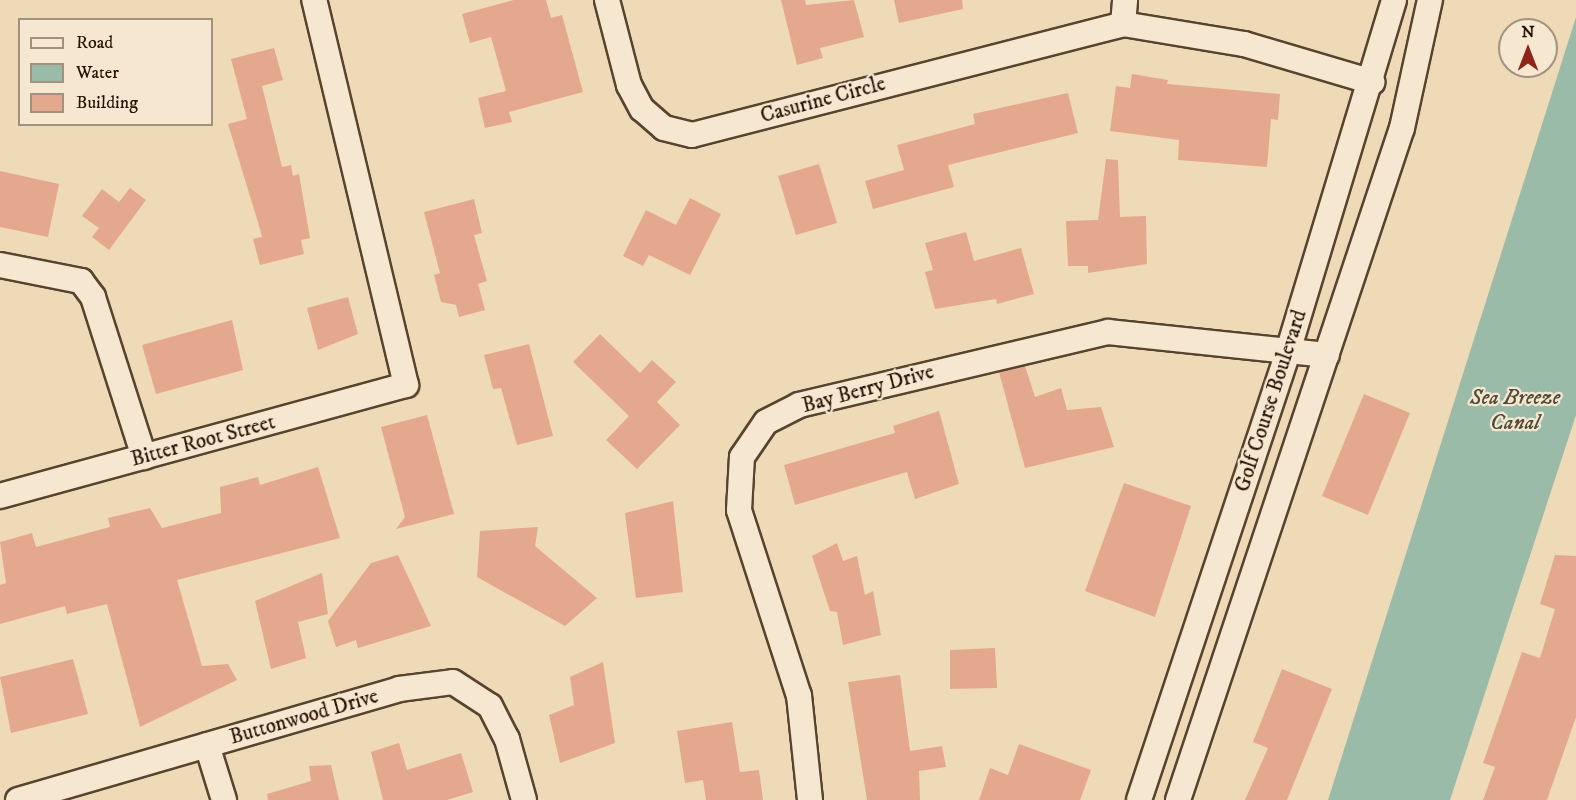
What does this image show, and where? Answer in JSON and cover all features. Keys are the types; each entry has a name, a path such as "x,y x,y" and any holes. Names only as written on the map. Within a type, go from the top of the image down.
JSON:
{"street":[{"name":"Bitter Root Street","path":"0,496 406,385 314,0"},
{"name":"Casurine Circle","path":"607,0 629,85 642,109 664,128 692,135 1124,12 1244,44 1372,82"},
{"name":"Golf Course Boulevard","path":"1139,800 1289,348 1372,82 1394,0"},
{"name":"Golf Course Boulevard","path":"1178,800 1402,128 1430,0"},
{"path":"0,265 81,281 93,297 144,457"},
{"name":"Bay Berry Drive","path":"810,800 799,696 739,510 742,457 766,422 799,405 1108,332 1289,348 1327,354"},
{"name":"Buttonwood Drive","path":"18,800 399,689 453,682 490,706 507,739 525,800"},
{"path":"207,745 224,800"}],"water":[{"name":"Sea Breeze Canal","path":"1576,17 1576,415 1450,800 1328,800 1558,78"}],"building":[{"path":"514,0 546,0 551,18 562,15 583,92 509,112 512,122 485,128 478,98 506,91 491,37 470,43 462,14"},
{"path":"781,0 805,0 806,5 854,0 864,37 820,48 823,58 797,65"},
{"path":"894,0 962,0 963,9 899,23"},
{"path":"274,48 283,80 262,86 282,167 291,165 293,176 299,174 310,238 301,240 304,254 260,265 253,239 262,237 228,124 247,119 231,59"},
{"path":"1132,74 1168,80 1167,84 1280,94 1278,120 1271,119 1267,167 1178,160 1179,140 1110,131 1116,86 1130,88"},
{"path":"1068,93 1078,133 948,165 954,187 873,209 865,181 904,170 897,145 975,124 973,114"},
{"path":"1106,159 1118,160 1120,217 1146,216 1147,264 1088,273 1088,266 1068,266 1066,221 1098,220"},
{"path":"819,164 837,223 796,235 778,176"},
{"path":"0,171 59,184 48,237 0,227"},
{"path":"130,188 146,200 109,250 92,237 99,228 82,216 102,189 119,202"},
{"path":"690,198 721,214 690,275 649,255 643,266 623,256 646,210 676,225"},
{"path":"474,199 482,233 474,235 487,281 478,284 485,310 459,317 456,305 441,302 434,275 440,273 424,212"},
{"path":"966,232 974,261 1021,248 1034,294 997,304 996,299 935,309 925,272 933,270 925,243"},
{"path":"348,297 358,334 318,350 307,308"},
{"path":"232,320 243,370 156,394 142,345"},
{"path":"600,334 640,373 652,360 676,382 657,402 680,425 637,469 606,440 629,416 573,362"},
{"path":"529,344 553,436 517,445 501,388 493,389 484,355"},
{"path":"1025,366 1035,397 1061,388 1067,410 1101,407 1114,447 1025,468 999,372"},
{"path":"1364,394 1410,413 1368,515 1322,496"},
{"path":"939,411 959,484 915,499 907,472 795,505 784,465 895,433 893,426"},
{"path":"427,415 454,514 396,529 405,517 381,427"},
{"path":"318,467 340,538 177,580 202,666 228,664 237,680 140,727 107,604 67,614 65,606 0,624 0,585 6,583 0,542 32,533 36,547 110,527 108,518 150,508 162,528 221,513 220,487 258,477 260,485"},
{"path":"1124,483 1191,506 1155,617 1085,591"},
{"path":"673,501 683,592 636,598 625,513"},
{"path":"538,527 535,546 597,598 565,626 477,577 480,531"},
{"path":"837,543 843,561 857,556 865,595 873,591 881,635 843,645 837,612 830,611 812,556"},
{"path":"398,555 431,626 358,648 356,640 336,647 328,621 371,563"},
{"path":"1555,555 1576,556 1576,717 1547,800 1483,800 1495,767 1483,763 1522,652 1540,658 1555,609 1540,604"},
{"path":"322,573 328,614 298,622 306,658 271,669 255,601"},
{"path":"995,648 997,688 950,689 950,650"},
{"path":"73,659 88,714 11,733 0,677"},
{"path":"603,662 615,743 560,763 549,715 574,705 570,677"},
{"path":"1282,669 1332,689 1287,800 1245,800 1268,748 1253,742"},
{"path":"900,675 910,751 942,746 946,767 919,771 920,800 867,800 848,682"},
{"path":"732,722 740,772 759,770 763,800 706,800 703,780 685,783 677,731"},
{"path":"399,743 407,770 461,753 473,792 447,800 383,800 371,752"},
{"path":"1019,744 1091,770 1080,800 979,800 990,768 1008,775"},
{"path":"331,765 339,800 268,800 267,794 311,781 309,766"}]}
